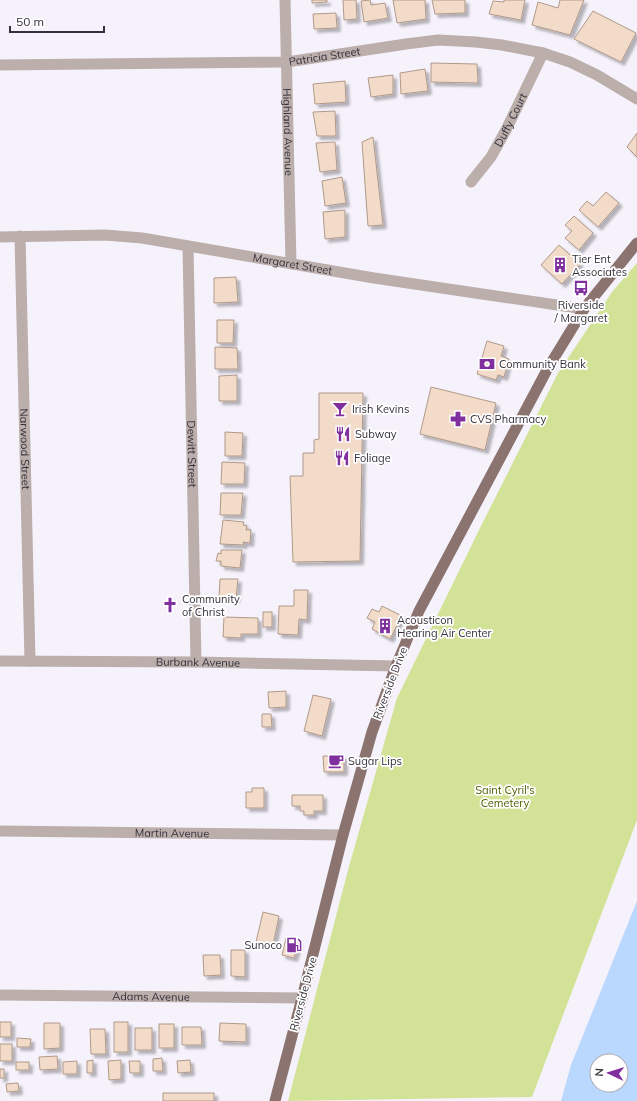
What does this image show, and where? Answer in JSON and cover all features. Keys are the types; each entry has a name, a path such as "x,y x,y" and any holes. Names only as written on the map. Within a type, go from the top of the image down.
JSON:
{"main road":[{"name":"Riverside Drive","path":"275,1101 372,732 396,666 425,599 548,368 584,309 637,243"}],"street":[{"name":"Highland Avenue","path":"285,0 291,263"},
{"name":"Patricia Street","path":"0,65 286,62 438,40 489,44 543,53 570,62 597,75 637,99"},
{"name":"Duffy Court","path":"471,182 491,157 506,130 543,53"},
{"name":"Narwood Street","path":"20,236 30,661"},
{"name":"Margaret Street","path":"0,237 105,236 142,238 374,278 584,309"},
{"name":"Dewitt Street","path":"188,247 196,662"},
{"name":"Burbank Avenue","path":"0,661 196,662 396,666"},
{"name":"Martin Avenue","path":"0,830 344,835"},
{"name":"Adams Avenue","path":"0,994 302,998"}],"green space":[{"name":"Saint Cyril's Cemetery","path":"637,263 637,820 532,1097 288,1101 348,870 397,698 558,373 612,292"}],"water":[{"path":"637,901 637,1101 561,1101 571,1065"}],"building":[{"path":"312,0 327,0 327,2 312,3"},
{"path":"343,0 356,0 357,19 344,20"},
{"path":"370,0 371,5 385,3 388,18 364,22 361,1"},
{"path":"393,0 425,0 426,19 397,23"},
{"path":"432,0 465,0 465,13 435,14"},
{"path":"504,0 525,0 521,20 489,14 493,1 504,2"},
{"path":"560,0 584,0 570,35 532,25 538,2 558,8"},
{"path":"593,11 636,33 621,62 574,39"},
{"path":"336,13 337,28 314,29 313,14"},
{"path":"431,63 477,64 478,83 431,82"},
{"path":"425,69 428,91 401,94 400,73"},
{"path":"393,75 393,94 371,97 368,78"},
{"path":"345,81 346,102 315,104 313,84"},
{"path":"335,111 336,136 317,136 313,112"},
{"path":"637,133 637,157 627,147"},
{"path":"373,137 383,225 368,226 362,142"},
{"path":"335,142 337,170 320,172 316,143"},
{"path":"342,177 346,203 325,206 322,181"},
{"path":"606,192 619,203 598,227 579,210 587,201 593,206"},
{"path":"345,210 345,237 325,239 323,212"},
{"path":"574,216 593,233 579,250 565,238 572,231 565,225"},
{"name":"Tier Ent Associates","path":"559,245 580,264 562,284 541,265"},
{"path":"236,277 238,302 214,303 214,278"},
{"path":"217,320 234,320 233,343 217,343"},
{"path":"487,341 504,346 501,356 509,359 504,377 498,375 496,380 477,374"},
{"path":"215,347 237,348 238,369 215,369"},
{"path":"237,375 237,401 219,401 219,376"},
{"name":"CVS Pharmacy","path":"431,387 496,403 485,450 420,434"},
{"path":"319,393 363,393 360,561 293,562 290,476 303,476 303,453 314,453 314,440 319,439"},
{"path":"225,432 243,433 242,456 225,456"},
{"path":"222,462 245,463 244,484 221,484"},
{"path":"221,493 243,493 241,515 220,515"},
{"path":"223,520 244,522 243,525 247,526 246,530 251,530 250,543 243,542 244,545 220,544"},
{"path":"221,550 242,550 240,568 221,566 221,561 216,561 218,553 221,554"},
{"path":"220,579 238,579 236,599 219,597"},
{"path":"294,590 308,590 307,620 299,619 298,635 278,634 279,606 294,606"},
{"name":"Acousticon Hearing Air Center","path":"382,606 402,616 390,639 372,629 375,622 367,618 372,609 379,612"},
{"path":"263,612 272,612 272,627 263,627"},
{"path":"224,617 258,618 258,634 241,634 241,638 223,637"},
{"path":"286,691 286,707 269,708 268,692"},
{"path":"313,695 331,699 322,736 304,731"},
{"path":"262,714 271,714 272,727 262,727"},
{"path":"323,756 344,756 344,772 324,772"},
{"path":"252,788 264,788 264,808 246,808 246,792 252,792"},
{"path":"292,795 323,795 323,811 314,811 314,815 304,815 304,811 300,811 300,806 292,806"},
{"path":"263,912 279,916 273,945 256,942"},
{"path":"286,938 299,941 294,958 282,955"},
{"path":"231,950 245,950 245,977 231,976"},
{"path":"203,955 220,955 221,975 204,976"},
{"path":"0,1022 11,1022 11,1037 0,1037"},
{"path":"114,1022 128,1022 128,1052 114,1052"},
{"path":"44,1023 60,1023 60,1048 44,1049"},
{"path":"220,1023 246,1024 246,1042 219,1041"},
{"path":"159,1024 174,1024 174,1048 159,1048"},
{"path":"182,1027 201,1027 202,1045 182,1045"},
{"path":"135,1028 152,1028 152,1050 135,1050"},
{"path":"90,1029 105,1029 106,1054 91,1054"},
{"path":"17,1038 31,1039 30,1047 17,1047"},
{"path":"0,1044 12,1044 12,1061 0,1061"},
{"path":"57,1056 58,1069 40,1070 39,1057"},
{"path":"162,1058 163,1071 153,1071 153,1059"},
{"path":"93,1060 93,1073 87,1073 87,1061"},
{"path":"121,1060 121,1079 109,1080 108,1061"},
{"path":"190,1060 191,1072 178,1073 177,1061"},
{"path":"77,1061 77,1074 63,1074 63,1062"},
{"path":"129,1061 140,1061 140,1073 130,1073"},
{"path":"16,1062 29,1062 29,1070 16,1070"},
{"path":"0,1069 4,1069 4,1078 0,1078"},
{"path":"18,1083 19,1091 7,1092 6,1084"},
{"path":"163,1093 214,1093 214,1101 163,1101"}],"place":[{"name":"Tier Ent Associates","path":"560,265"},
{"name":"Riverside / Margaret","path":"581,288"},
{"name":"Community Bank","path":"487,364"},
{"name":"Irish Kevins","path":"340,409"},
{"name":"CVS Pharmacy","path":"458,419"},
{"name":"Subway","path":"343,434"},
{"name":"Foliage","path":"342,458"},
{"name":"Community of Christ","path":"170,605"},
{"name":"Acousticon Hearing Air Center","path":"385,626"},
{"name":"Sugar Lips","path":"336,761"},
{"name":"Sunoco","path":"294,945"}]}
